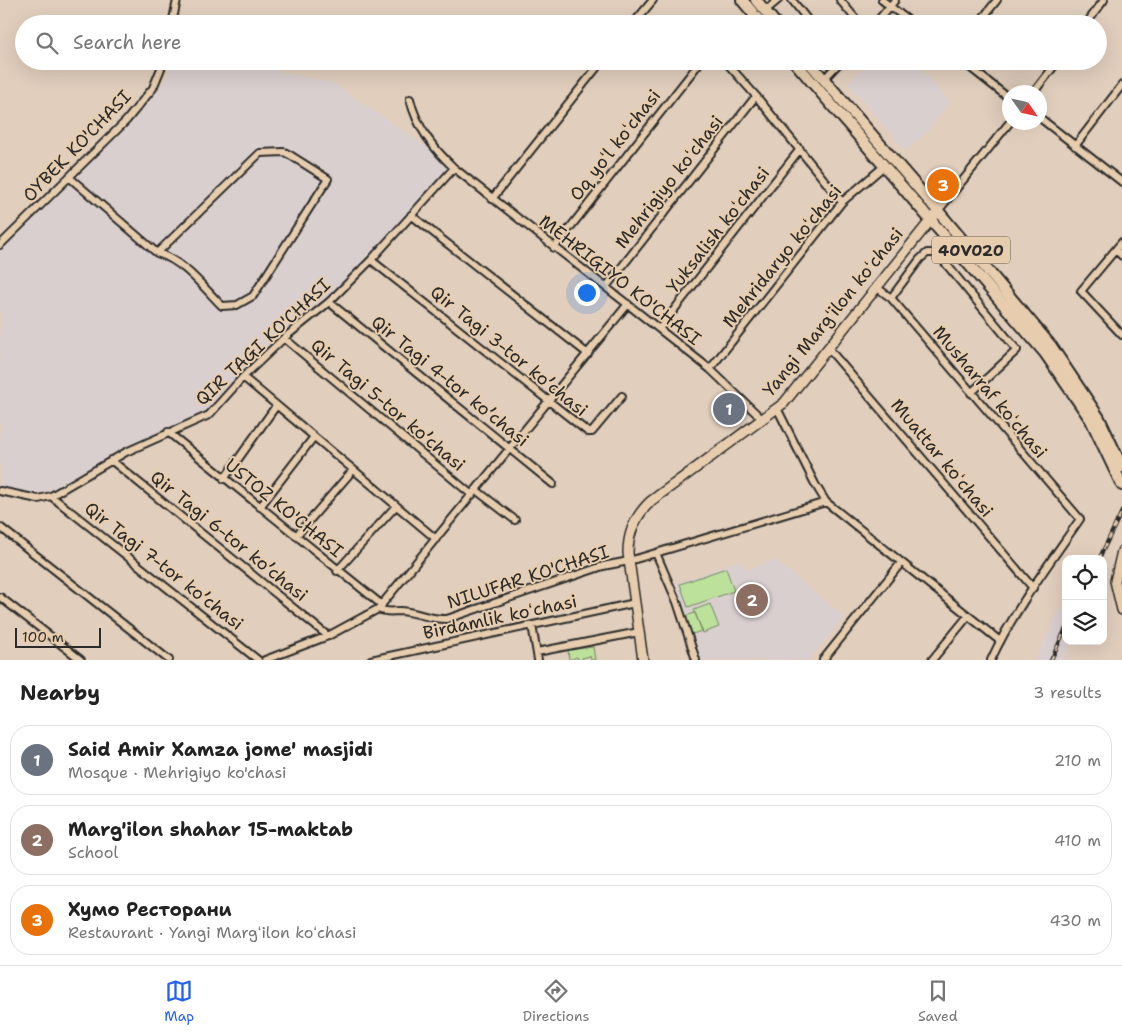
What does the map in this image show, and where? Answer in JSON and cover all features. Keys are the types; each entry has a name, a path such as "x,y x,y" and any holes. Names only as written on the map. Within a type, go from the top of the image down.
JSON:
{"main road":[{"path":"742,0 759,15"},
{"path":"756,0 760,15"},
{"name":"40V020","path":"802,70 883,167 1045,353 1078,398 1122,467"},
{"name":"40V020","path":"816,70 938,211 1050,346 1099,418 1122,485"},
{"name":"Yangi Margʻilon koʻchasi","path":"643,660 629,561 628,544 632,527 646,506 784,403 938,211"},
{"path":"1122,551 1115,580 1122,610"}],"street":[{"path":"174,15 177,0"},
{"path":"640,15 653,0"},
{"path":"763,15 778,0"},
{"path":"792,0 804,15"},
{"path":"840,0 852,15"},
{"path":"882,0 902,15"},
{"path":"883,15 895,0"},
{"path":"985,15 997,0"},
{"path":"1093,15 1104,0"},
{"name":"OYBEK KO'CHASI","path":"0,245 126,121 153,88 160,70"},
{"path":"492,198 595,70"},
{"name":"Oq yoʻl koʻchasi","path":"554,248 694,70"},
{"path":"732,70 756,96 842,202"},
{"path":"824,79 832,70"},
{"path":"973,70 1002,93"},
{"path":"1039,85 1051,70"},
{"path":"1075,146 1122,85"},
{"name":"Mehrigiyo koʻchasi","path":"606,287 756,96"},
{"name":"MEHRIGIYO KO'CHASI","path":"410,99 415,118 434,149 454,168 710,369 762,419"},
{"path":"1047,124 1122,182"},
{"path":"938,211 1004,130"},
{"name":"Yuksalish koʻchasi","path":"659,330 800,149"},
{"path":"69,177 157,253 168,256 186,270 222,306 237,305 253,296 328,179 284,152 260,153 157,253"},
{"name":"Mehridaryo koʻchasi","path":"710,369 842,202 883,167"},
{"name":"QIR TAGI KO'CHASI","path":"0,491 38,499 51,496 111,460 168,432 209,415 243,377 284,338 329,302 371,260 454,168"},
{"path":"411,215 588,354"},
{"path":"1122,242 1081,292 1122,335"},
{"path":"1116,250 1122,256"},
{"path":"891,298 927,252 938,253 1017,350 971,393"},
{"name":"Qir Tagi 3-tor koʼchasi","path":"371,260 588,432 592,432 622,396"},
{"name":"Musharraf koʻchasi","path":"876,288 891,298 1080,519 1033,588"},
{"name":"Qir Tagi 4-tor koʼchasi","path":"329,302 552,484"},
{"path":"265,660 328,636 380,607 628,304"},
{"name":"Qir Tagi 5-tor koʼchasi","path":"284,338 474,492 516,520"},
{"name":"Muattar koʻchasi","path":"828,348 1033,588"},
{"path":"243,377 313,438 436,539"},
{"path":"224,479 276,406"},
{"path":"778,408 815,484 826,502 1000,641"},
{"name":"USTOZ KO'CHASI","path":"168,432 380,607"},
{"path":"260,507 313,438"},
{"name":"Qir Tagi 6-tor koʼchasi","path":"111,460 328,636"},
{"path":"296,536 353,470"},
{"name":"Qir Tagi 7-tor koʼchasi","path":"51,496 258,660"},
{"name":"NILUFAR KO'CHASI","path":"380,607 389,612 412,613 436,620 447,619 603,566 629,561 826,502"},
{"path":"337,571 396,506"},
{"path":"0,527 169,660"},
{"path":"656,553 677,602 696,660"},
{"path":"823,660 900,563"},
{"path":"991,660 1000,641 1033,588"},
{"path":"0,597 81,660"},
{"name":"Birdamlik koʻchasi","path":"371,660 635,602"},
{"path":"932,660 968,616"},
{"path":"532,625 538,660"},
{"path":"537,652 639,632"}],"shaded area":[{"path":"170,70 273,70 333,83 429,148 452,169 369,261 208,413 123,451 39,497 0,488 0,248 167,79"},
{"path":"862,70 922,70 950,102 926,133 906,151 847,83"},
{"path":"740,560 747,570 775,560 845,617 809,660 699,660 674,584"},
{"path":"1062,605 1062,645 1070,645 1063,660 1035,660"}],"green space":[{"path":"726,568 734,591 688,607 680,584"},
{"path":"710,604 719,627 703,633 694,610"},
{"path":"695,613 702,631 692,634 685,616"},
{"path":"593,647 595,660 591,660 590,656 582,658 583,660 578,660 577,657 569,660 568,650"}],"railway":[{"path":"1101,555 1122,511"},
{"path":"1051,660 1062,637"}],"place":[{"name":"Хумо Ресторани","path":"943,185"},
{"name":"Said Amir Xamza jome' masjidi","path":"729,409"},
{"name":"Marg'ilon shahar 15-maktab","path":"752,600"}]}
